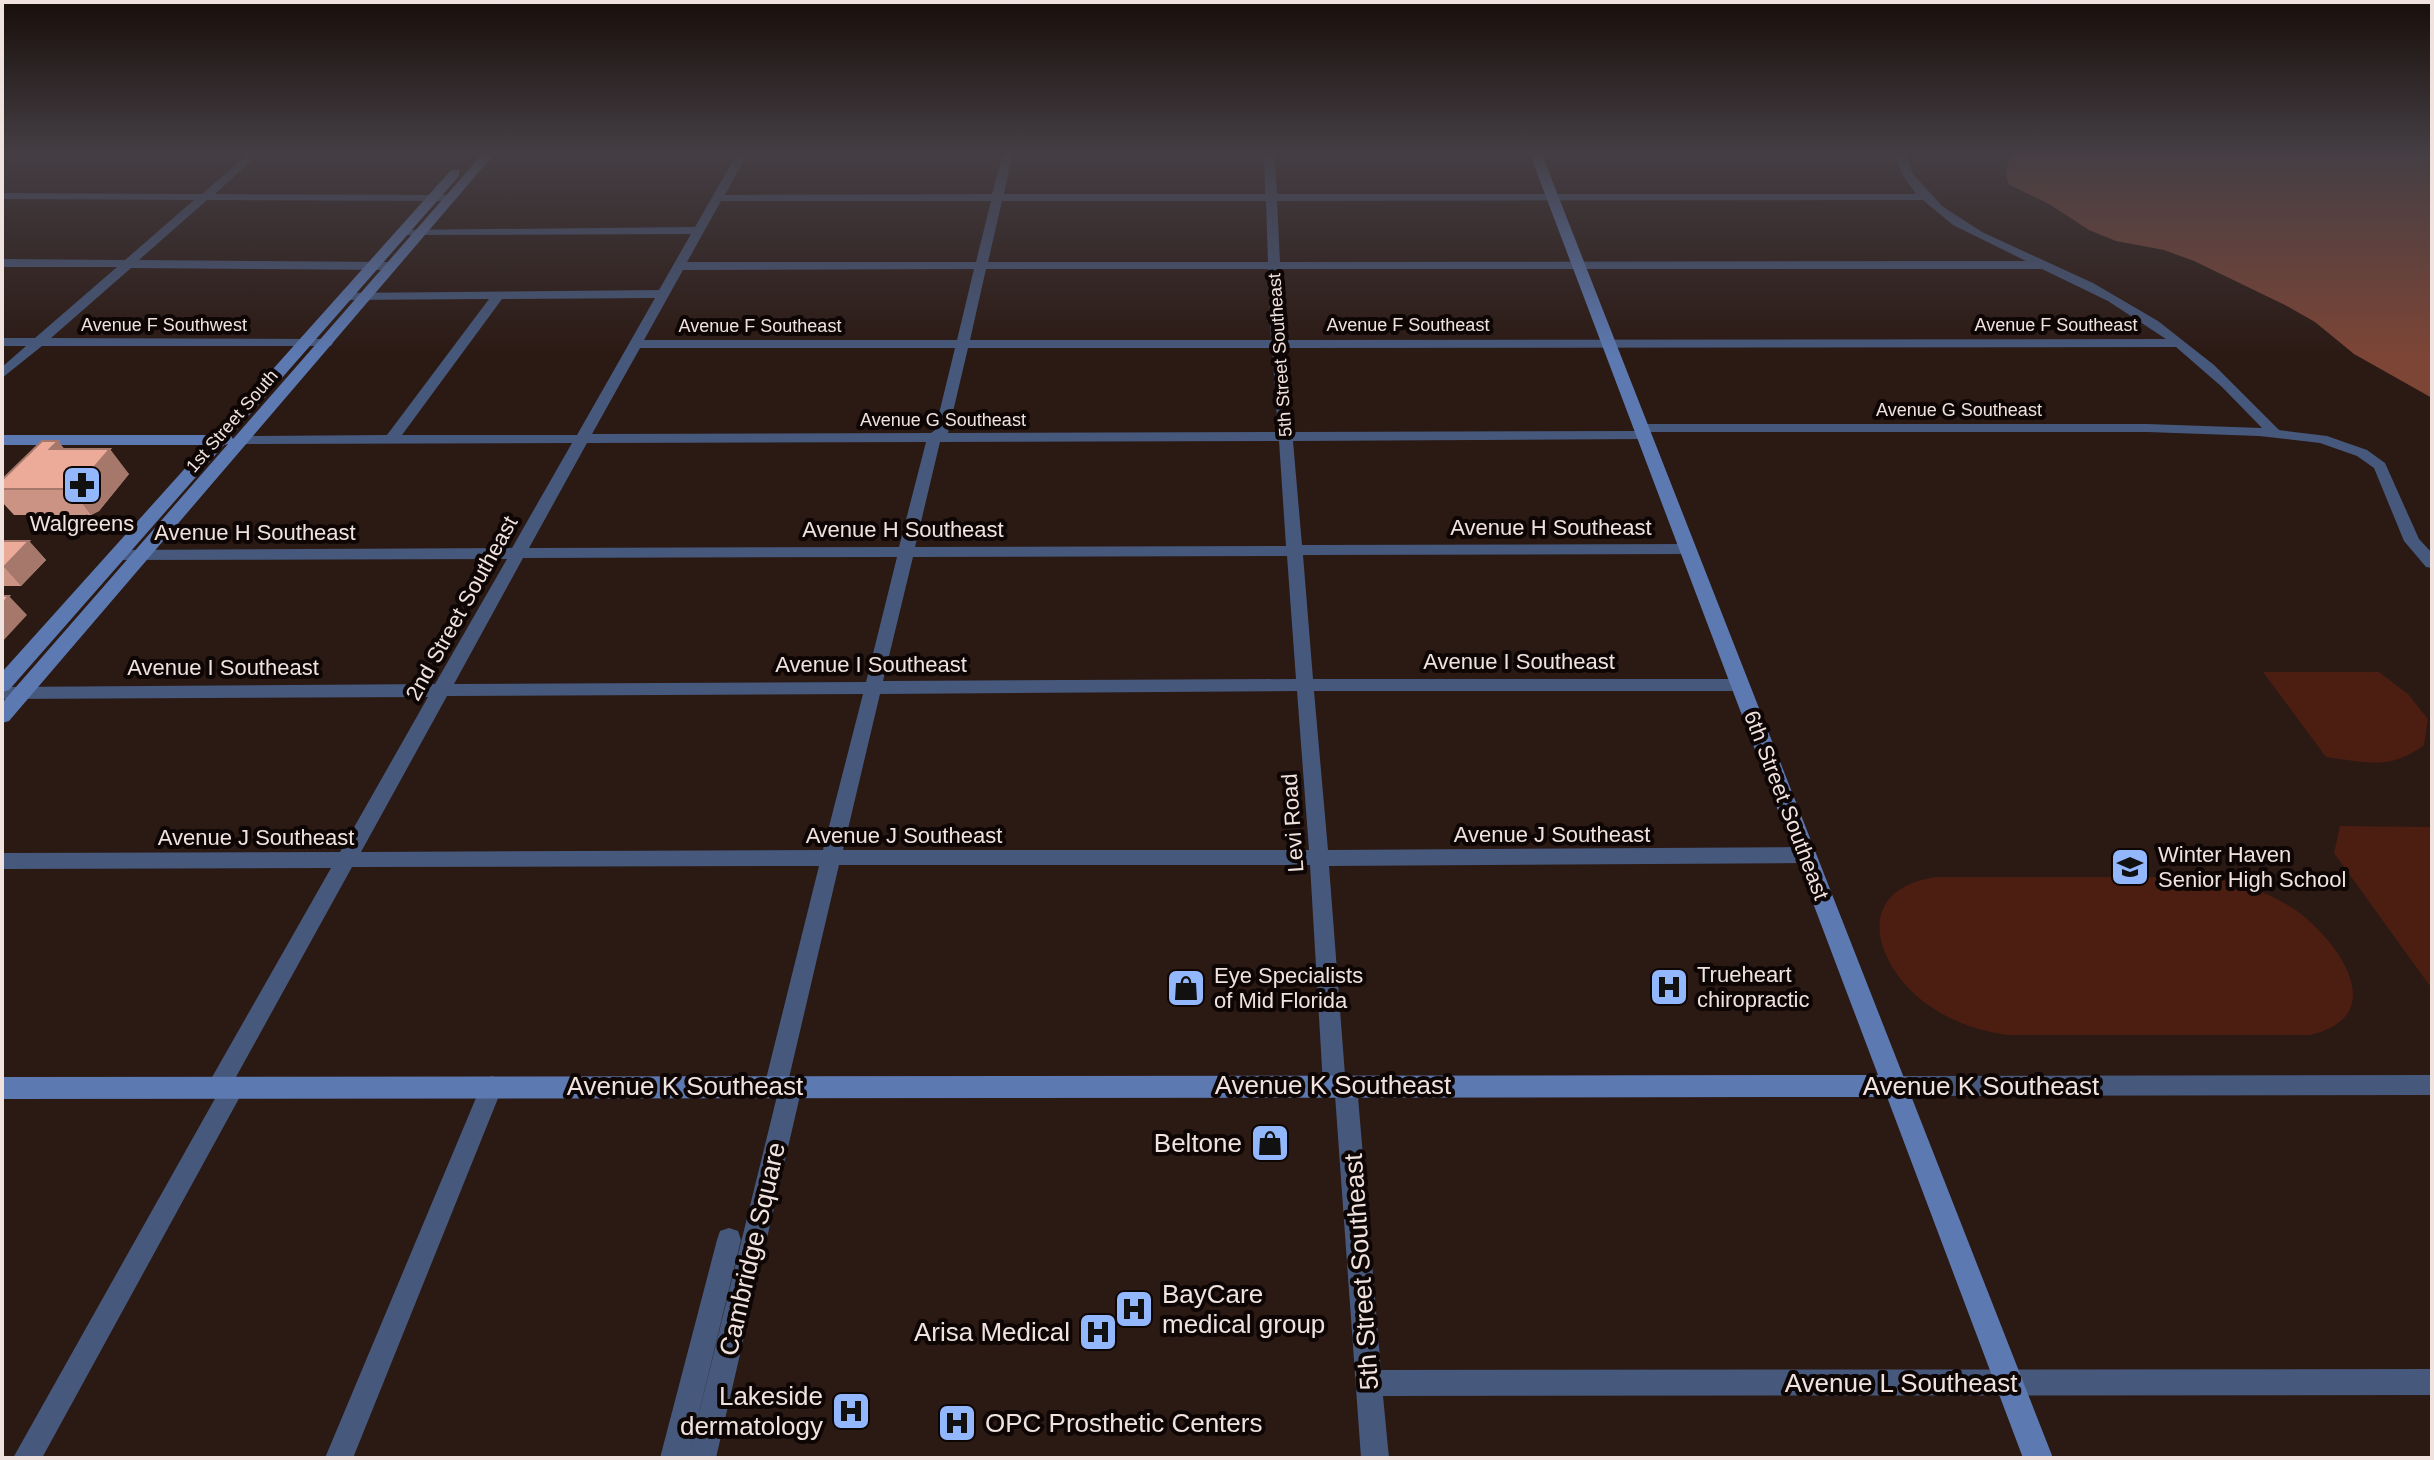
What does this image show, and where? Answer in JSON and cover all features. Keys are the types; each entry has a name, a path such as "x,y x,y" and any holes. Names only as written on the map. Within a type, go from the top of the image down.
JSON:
{"street":[{"path":"2,374 178,220"},
{"name":"1st Street South","path":"2,685 412,220"},
{"name":"1st Street South","path":"2,716 431,220"},
{"name":"2nd Street Southeast","path":"227,1086 344,861 706,220"},
{"name":"Cambridge Square","path":"702,1458 830,859 934,438 942,432 993,220"},
{"name":"5th Street Southeast","path":"1273,220 1278,343 1295,554"},
{"name":"6th Street Southeast","path":"1562,220 2038,1458"},
{"path":"1958,220 1977,234 2133,310 2217,373 2276,435"},
{"path":"402,232 700,230"},
{"path":"2,263 392,266"},
{"path":"680,266 2045,265"},
{"path":"345,296 664,294"},
{"path":"391,440 497,297"},
{"name":"Avenue F Southwest","path":"2,342 326,343"},
{"name":"Avenue F Southeast","path":"636,344 2181,343"},
{"name":"Avenue G Southeast","path":"242,440 1285,436 2112,428 2276,435 2322,439 2372,459 2387,478 2399,518 2412,541 2432,563"},
{"path":"2,440 242,440"},
{"name":"Avenue H Southeast","path":"118,555 907,551 1295,554 1688,549"},
{"name":"Levi Road","path":"1295,554 1340,1085"},
{"name":"Avenue I Southeast","path":"2,693 1741,685"},
{"name":"Avenue J Southeast","path":"2,861 1806,855"},
{"name":"5th Street Southeast","path":"1340,1085 1375,1458"},
{"name":"Avenue K Southeast","path":"2,1088 2432,1085"},
{"path":"27,1458 227,1086"},
{"path":"339,1458 492,1086"},
{"path":"674,1458 729,1240"},
{"name":"Avenue L Southeast","path":"1370,1383 2432,1382"}],"shaded area":[{"path":"2074,220 2432,220 2432,398 2354,354 2315,322 2285,305 2194,261 2164,250 2116,241"},
{"path":"2263,672 2379,672 2408,694 2428,719 2424,745 2400,759 2388,762 2326,757"},
{"path":"2340,826 2432,827 2432,989 2334,853"},
{"path":"1935,877 2204,877 2229,881 2275,898 2313,924 2341,959 2350,978 2353,996 2348,1012 2335,1025 2310,1035 2008,1035 1976,1028 1928,1005 1895,971 1885,952 1880,932 1881,914 1890,898 1908,885"}],"building":[{"path":"42,441 58,441 50,449 110,449 79,485 71,489 2,489 2,480"},
{"path":"2,541 29,541 2,567"}],"place":[{"name":"Walgreens","path":"82,485"},
{"name":"Winter Haven Senior High School","path":"2130,867"},
{"name":"Trueheart chiropractic","path":"1669,987"},
{"name":"Eye Specialists of Mid Florida","path":"1186,988"},
{"name":"Beltone","path":"1270,1143"},
{"name":"BayCare medical group","path":"1134,1309"},
{"name":"Arisa Medical","path":"1098,1332"},
{"name":"Lakeside dermatology","path":"851,1411"},
{"name":"OPC Prosthetic Centers","path":"957,1423"}]}
